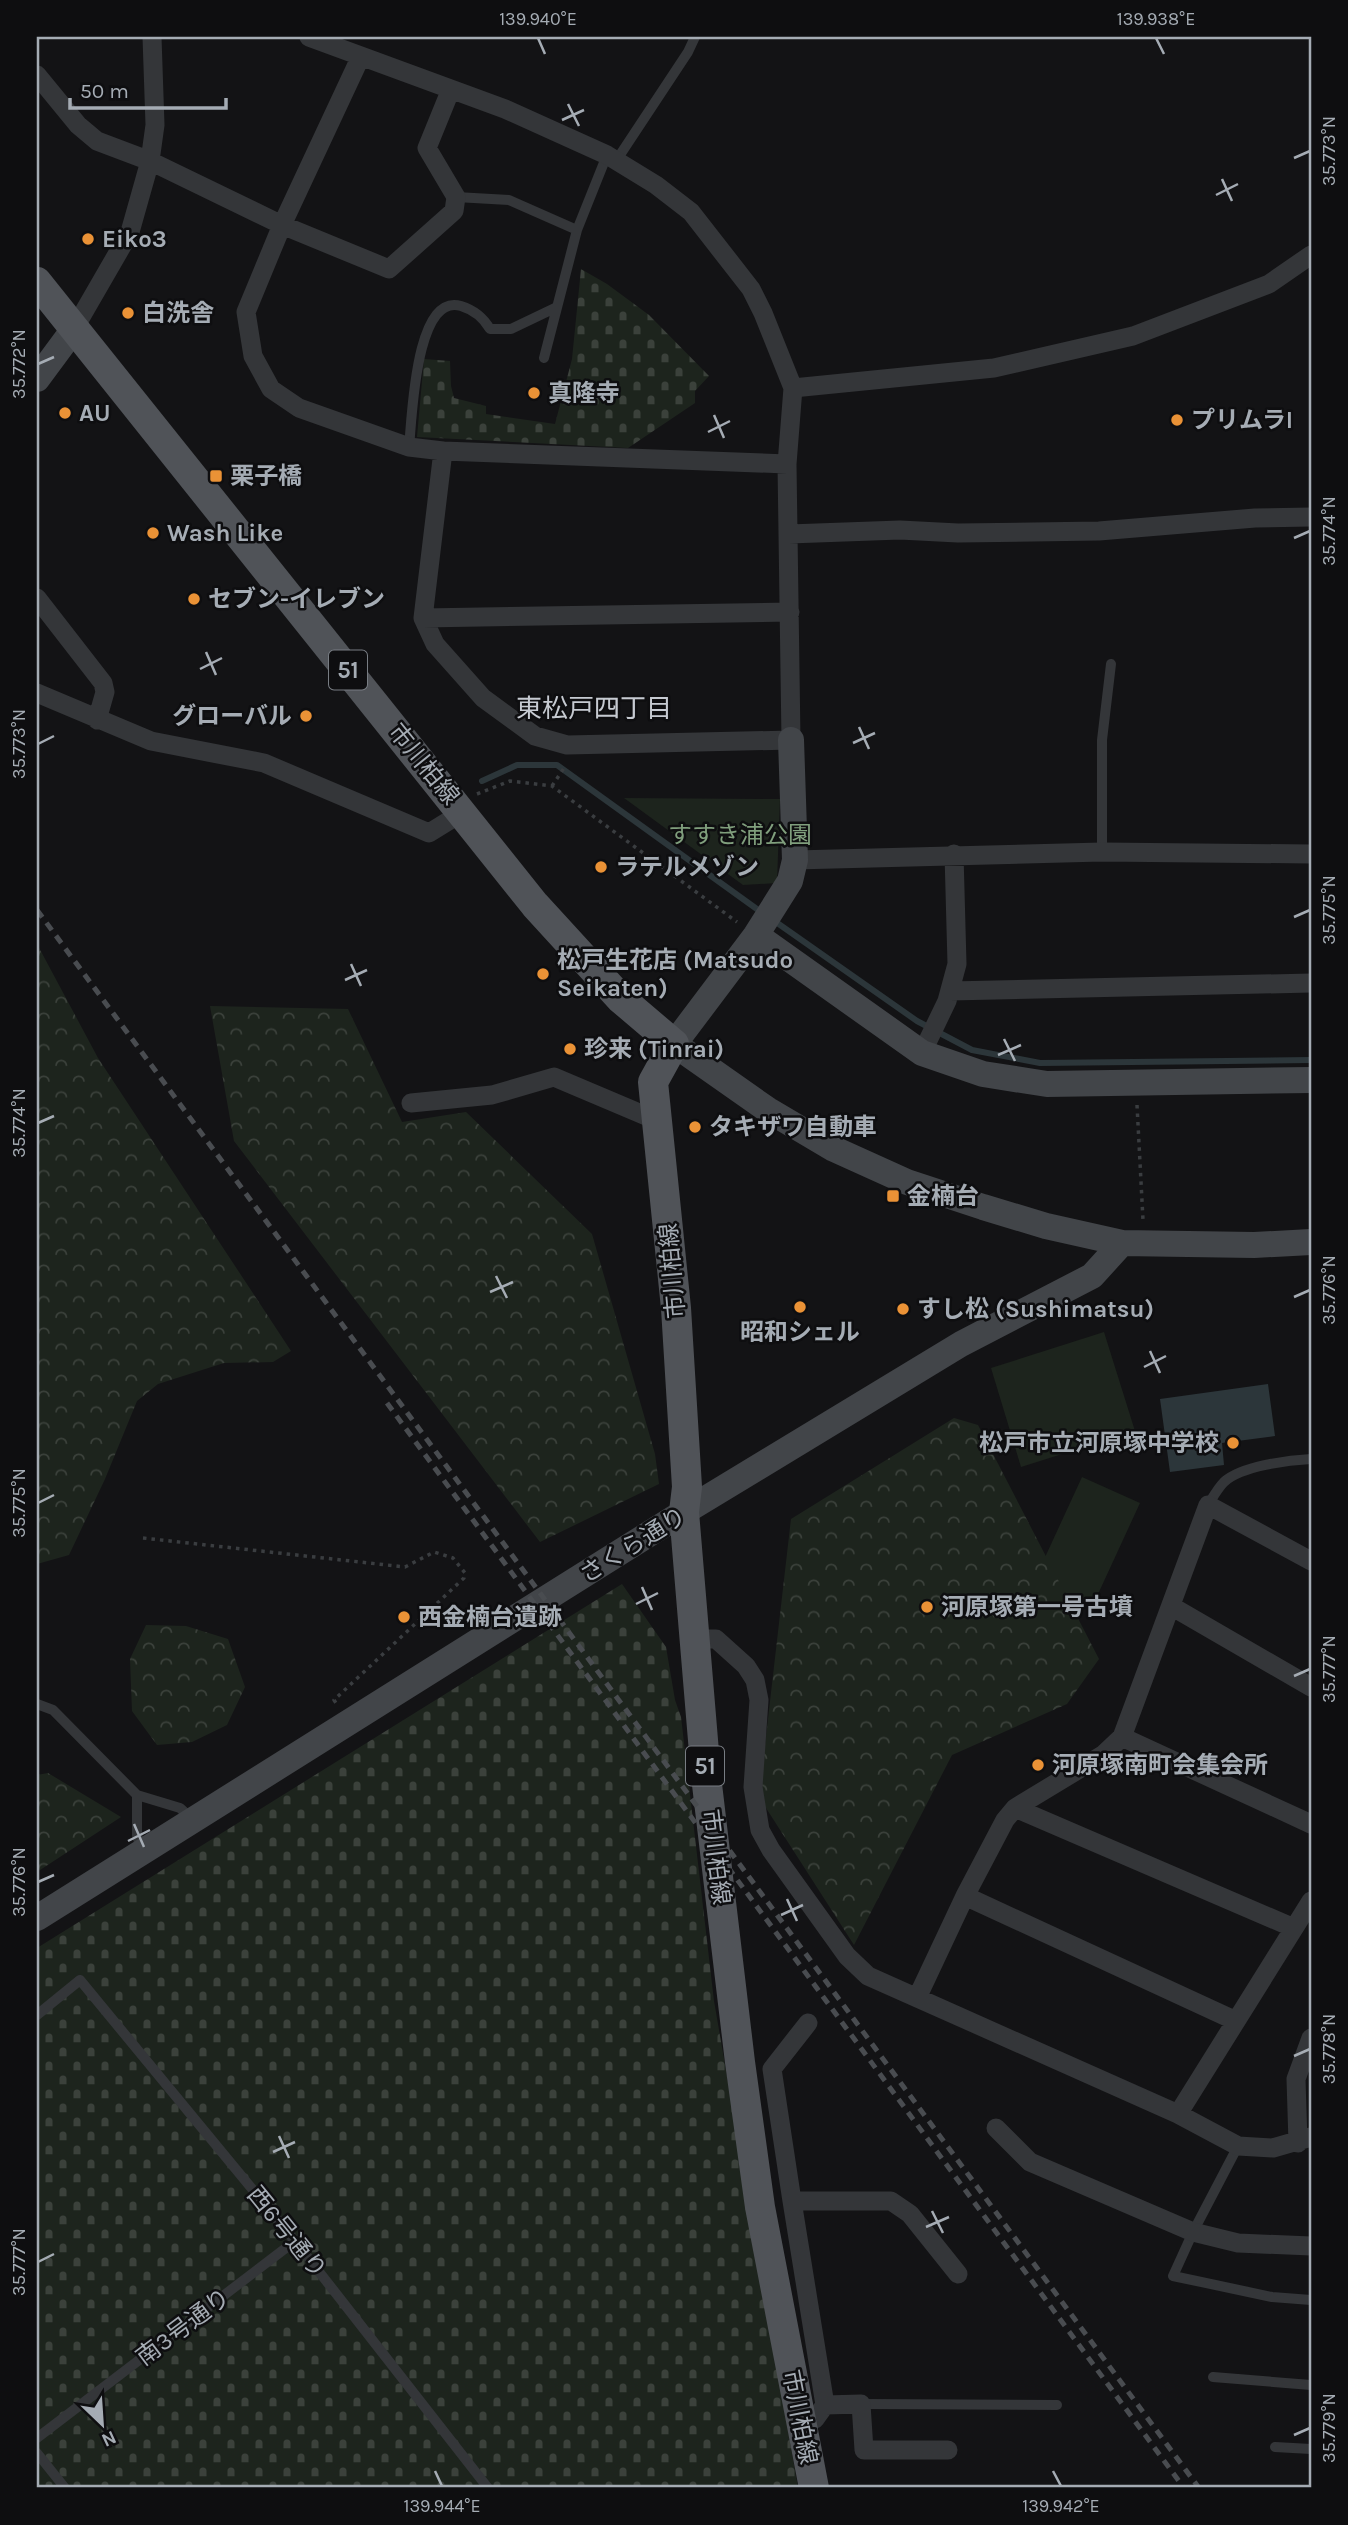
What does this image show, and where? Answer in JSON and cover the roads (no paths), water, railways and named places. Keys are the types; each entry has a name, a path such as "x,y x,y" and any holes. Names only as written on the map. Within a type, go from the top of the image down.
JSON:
{"main road":[{"name":"市川柏線","path":"37,282 468,804 534,905 621,999 674,1044 653,1082 676,1308 687,1487 684,1512 706,1776 760,2207 813,2414 814,2488"}],"street":[{"path":"37,379 74,329 130,232 150,161 155,125 152,37"},
{"path":"309,37 338,42 361,56 505,110 611,158 656,185 691,212 751,289 764,313 793,388 787,464 794,860 790,881 763,924 674,1044 768,1110 834,1149 907,1182 1046,1226 1133,1243 1254,1245 1311,1242"},
{"path":"361,56 282,225 246,312 253,356 271,389 299,408 409,446 443,451 787,464"},
{"path":"37,75 78,125 97,141 150,161 282,225 389,269 454,211 456,197 427,148 451,89"},
{"path":"793,388 994,368 1133,336 1269,284 1311,254"},
{"path":"443,451 423,618 435,644 483,698 535,736 567,745 791,740"},
{"path":"789,534 900,530 958,533 1099,531 1255,518 1311,517"},
{"path":"37,598 103,683 104,692 97,720"},
{"path":"423,618 790,612"},
{"path":"37,693 151,741 264,763 429,833 468,804"},
{"path":"794,860 1102,852 1311,854"},
{"path":"925,1046 950,990 957,964 954,855"},
{"path":"763,924 925,1046 983,1073 1047,1084 1311,1080"},
{"path":"950,990 1311,984"},
{"path":"411,1103 492,1095 554,1077 658,1121"},
{"name":"さくら通り","path":"37,1918 684,1512 961,1344 1092,1276 1133,1243"},
{"path":"917,1998 1005,1819 1015,1808 1104,1754 1122,1737 1208,1505 1311,1561"},
{"path":"1171,1605 1311,1687"},
{"path":"694,1639 716,1639 746,1666 755,1680 759,1700 753,1787 760,1830 771,1850 846,1956 868,1976 1178,2114 1238,2146 1273,2148 1304,2140 1296,2079 1311,2038"},
{"path":"1122,1737 1311,1824"},
{"path":"1015,1808 1294,1928"},
{"path":"965,1896 1236,2021"},
{"path":"1178,2114 1311,1901"},
{"path":"808,2023 772,2069 792,2201 813,2414 861,2404 864,2450 948,2450"},
{"path":"996,2128 1030,2162 1193,2232 1238,2243 1311,2246"},
{"path":"792,2201 891,2201 911,2214 958,2274"}],"lane":[{"path":"544,358 577,230 611,158 688,52 695,37"},
{"path":"456,197 509,200 577,230"},
{"path":"409,446 418,358 429,325 441,309 459,305 480,315 490,329 511,329 557,307"},
{"path":"1102,852 1102,740 1111,664"},
{"path":"1208,1505 1224,1482 1235,1474 1288,1460 1311,1459"},
{"path":"37,1698 37,1704 53,1710 137,1795 180,1808 194,1820"},
{"path":"137,1795 137,1835 142,1852"},
{"name":"西6号通り","path":"37,2015 80,1980 295,2241 488,2488"},
{"path":"1238,2146 1173,2276 1272,2297 1311,2300"},
{"name":"南3号通り","path":"37,2438 295,2241"},
{"path":"1213,2377 1311,2385"},
{"path":"861,2404 1057,2405"},
{"path":"1275,2447 1311,2449"},
{"path":"37,2453 65,2488"}],"waterway":[{"path":"482,781 517,765 557,765 761,912"},
{"path":"773,920 917,1021 972,1050 1040,1063 1311,1060"}],"railway":[{"path":"37,910 1199,2488"},
{"path":"387,1403 1184,2488"}],"place":[{"name":"Eiko3","path":"88,239"},
{"name":"白洗舎","path":"128,313"},
{"name":"真隆寺","path":"534,393"},
{"name":"AU","path":"65,413"},
{"name":"プリムラI","path":"1177,420"},
{"name":"栗子橋","path":"216,476"},
{"name":"Wash Like","path":"153,533"},
{"name":"セブン-イレブン","path":"194,599"},
{"name":"グローバル","path":"306,716"},
{"name":"ラテルメゾン","path":"601,867"},
{"name":"松戸生花店 (Matsudo Seikaten)","path":"543,974"},
{"name":"珍来 (Tinrai)","path":"570,1049"},
{"name":"タキザワ自動車","path":"695,1127"},
{"name":"金楠台","path":"893,1196"},
{"name":"昭和シェル","path":"800,1307"},
{"name":"すし松 (Sushimatsu)","path":"903,1309"},
{"name":"松戸市立河原塚中学校","path":"1233,1443"},
{"name":"河原塚第一号古墳","path":"927,1607"},
{"name":"西金楠台遺跡","path":"404,1617"},
{"name":"河原塚南町会集会所","path":"1038,1765"}],"district":[{"name":"東松戸四丁目","path":"594,708"}],"park label":[{"name":"すすき浦公園","path":"740,835"}]}
